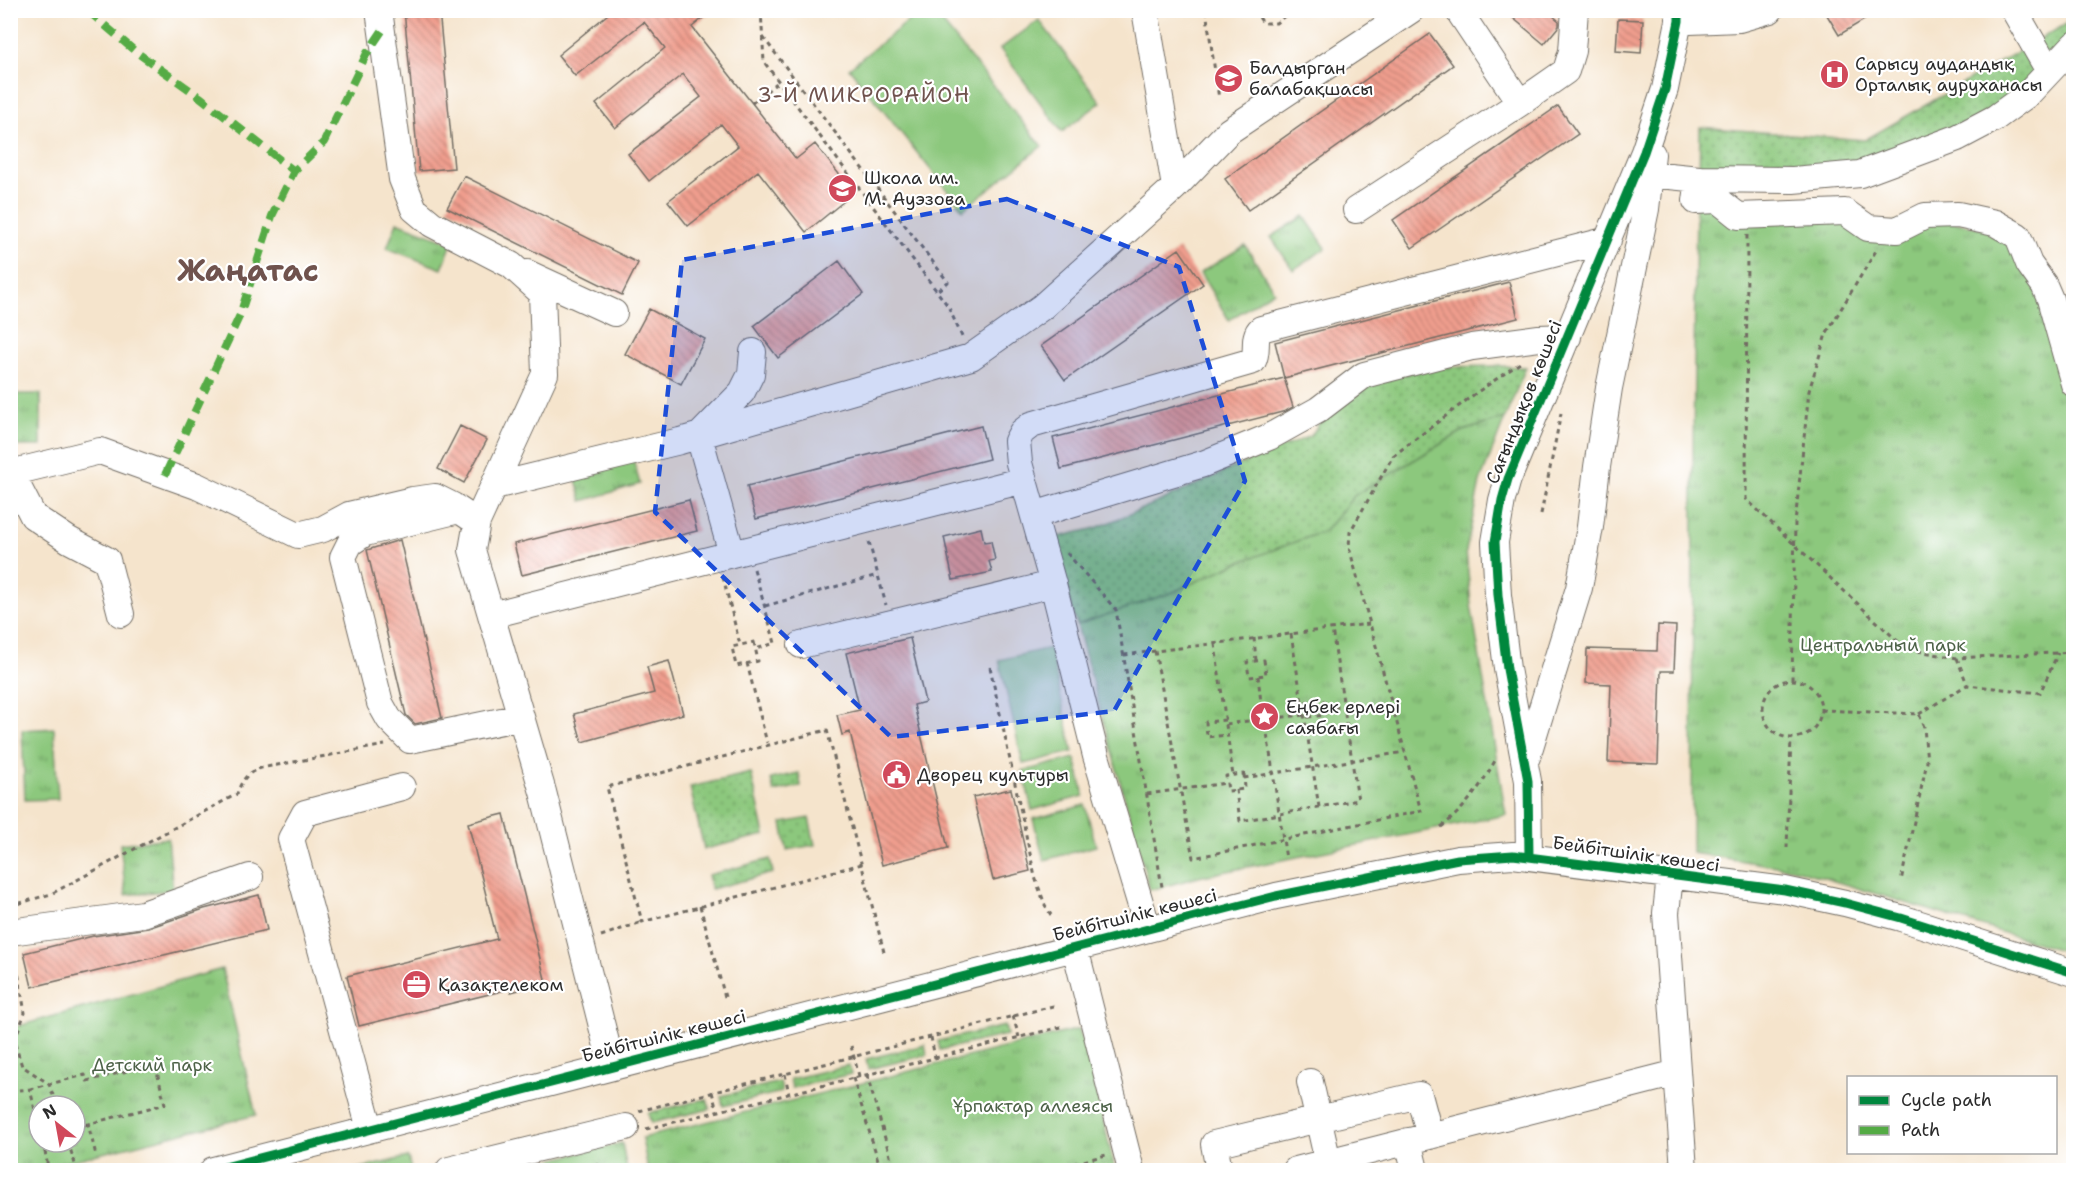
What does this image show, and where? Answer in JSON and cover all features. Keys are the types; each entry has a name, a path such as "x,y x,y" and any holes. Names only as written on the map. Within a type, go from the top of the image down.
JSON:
{"street":[{"path":"379,10 402,179 414,209 432,224 511,265 614,313"},
{"path":"1145,10 1174,187"},
{"path":"494,486 699,436 971,357 1042,307 1174,187 1228,131 1412,10"},
{"path":"1458,10 1520,103"},
{"path":"1356,210 1566,71 1572,51 1575,10"},
{"path":"1684,16 1718,15 1739,19 1770,10"},
{"path":"2014,10 2049,71"},
{"name":"Сағындықов көшесі","path":"1529,857 1530,806 1525,763 1507,669 1494,542 1508,479 1644,152 1665,89 1679,21 1684,16"},
{"path":"1650,174 1699,179 1793,180 1860,174 1957,138 1995,118 2028,94 2073,45"},
{"name":"Сағындықов көшесі","path":"1525,763 1579,588 1590,527 1609,388 1646,209 1657,115"},
{"path":"1699,179 1696,201 1718,200 1738,216 1845,212 1868,228 1889,230 1897,230 1925,216 1958,215 1995,223 2018,237 2029,264 2044,285 2073,384"},
{"path":"1148,929 1096,756 1053,584 1019,463 1017,441 1022,432 1031,426 1253,361 1257,353 1256,337 1261,329 1608,240"},
{"path":"511,265 542,293 545,374 494,486 468,516 366,533 350,543 343,557 380,703 389,719 410,740 521,717"},
{"path":"1034,515 1203,464 1269,437 1318,410 1364,375 1472,347 1539,338 1568,337"},
{"path":"699,436 742,392 751,374 753,352"},
{"path":"699,436 733,554"},
{"path":"121,614 107,560 69,540 33,516 11,473 100,451 196,486 298,535 323,529 349,515 435,497 468,516"},
{"path":"492,615 1024,480"},
{"path":"468,516 472,550 543,792 612,1066"},
{"path":"801,645 1053,584"},
{"path":"370,1129 291,839 305,813 402,787"},
{"name":"Бейбітшілік көшесі","path":"213,1170 1276,896 1458,859 1513,855 1785,890 1901,918 2073,973"},
{"path":"1670,876 1666,913 1684,1170"},
{"path":"10,932 143,914 250,877"},
{"path":"1075,948 1131,1170"},
{"path":"1296,1170 1677,1073"},
{"path":"1310,1083 1328,1162"},
{"path":"1219,1170 1214,1144 1419,1095 1419,1139 1415,1170"},
{"path":"449,1170 632,1124"}],"path":[{"path":"761,10 764,62 948,306 971,357"},
{"path":"1206,10 1219,99"},
{"path":"1254,10 1263,23 1276,23 1292,10"},
{"path":"762,35 948,282 937,291"},
{"path":"752,103 778,82"},
{"path":"1747,216 1746,499 1906,649 1957,658 2073,652"},
{"path":"1792,680 1796,523 1809,391 1826,333 1889,230"},
{"path":"1155,651 1193,858 1421,811 1349,547 1350,532 1393,456 1476,393 1522,362"},
{"path":"1541,514 1562,406"},
{"path":"863,521 891,624"},
{"path":"1062,547 1116,610 1162,887"},
{"path":"733,554 765,606 775,643 756,649"},
{"path":"733,554 740,645"},
{"path":"765,606 878,575"},
{"path":"1124,655 1370,624"},
{"path":"1236,790 1240,821 1358,801 1332,628"},
{"path":"1290,634 1305,712 1319,807"},
{"path":"1254,638 1256,661"},
{"path":"754,642 756,649 758,661 736,666 732,647 754,642"},
{"path":"1215,644 1233,776"},
{"path":"1821,710 1919,714 1967,685 2040,693 2058,653"},
{"path":"1957,658 1967,685"},
{"path":"1264,660 1266,675 1258,676 1248,677 1247,662 1264,660"},
{"path":"747,663 767,743"},
{"path":"990,667 1035,877 1051,915"},
{"path":"1258,676 1262,711"},
{"path":"1792,680 1809,686 1815,692 1821,710 1815,727 1800,737 1791,738 1773,731 1763,714 1767,695 1773,687 1792,680"},
{"path":"1324,701 1324,708 1325,716 1308,717 1305,712 1306,702 1324,701"},
{"path":"1324,708 1344,707"},
{"path":"1271,710 1273,725 1256,727 1254,712 1262,711 1271,710"},
{"path":"1272,718 1305,712"},
{"path":"1901,881 1927,762 1924,727 1919,714"},
{"path":"1227,735 1208,737 1206,722 1255,720"},
{"path":"1266,726 1286,859"},
{"path":"642,922 607,787 827,730 885,956"},
{"path":"1787,848 1791,738"},
{"path":"10,906 51,894 237,794 241,782 249,772 410,740"},
{"path":"1244,778 1405,752"},
{"path":"1441,827 1458,814 1485,780 1497,759"},
{"path":"1244,774 1245,789 1228,791 1227,776 1233,776 1244,774"},
{"path":"1147,794 1227,783"},
{"path":"581,943 642,922 862,864"},
{"path":"700,906 725,997"},
{"path":"10,959 18,972 25,1013 14,1041 22,1066 49,1084 53,1094"},
{"path":"632,1124 712,1092 1057,1005"},
{"path":"1013,1016 1019,1037"},
{"path":"632,1124 717,1112 1065,1026"},
{"path":"931,1037 934,1058"},
{"path":"851,1046 859,1077"},
{"path":"10,1091 30,1089 85,1075 87,1081 155,1064 165,1104 88,1124 96,1155"},
{"path":"785,1074 789,1094"},
{"path":"867,1075 894,1170"},
{"path":"853,1078 881,1170"},
{"path":"30,1089 31,1094"},
{"path":"712,1092 717,1112"},
{"path":"45,1154 48,1167"},
{"path":"72,1154 77,1170"},
{"path":"1049,1170 1107,1155"},
{"path":"578,1170 598,1165 599,1170"}],"highlighted area":[{"path":"1007,199 1179,267 1245,481 1114,711 891,737 655,512 682,260"}],"green space":[{"path":"921,11 933,11 1042,146 963,210 849,68"},
{"path":"1039,20 1101,102 1062,132 1000,49"},
{"path":"2073,20 2073,45 2028,94 1860,174 1699,179 1700,127 1865,140"},
{"name":"Центральный парк","path":"1696,201 1738,216 1845,212 1868,228 1925,216 2018,236 2073,383 2073,954 1795,869 1692,853"},
{"path":"1304,216 1326,248 1293,270 1271,237"},
{"path":"397,222 452,243 442,269 387,248"},
{"path":"1245,245 1274,291 1229,320 1200,273"},
{"path":"1435,367 1526,367 1505,418 1463,431 1355,495 1325,531 1235,564 1171,593 1077,625 1059,567 1054,538 1096,528 1248,461 1311,436 1328,409 1367,382"},
{"path":"11,394 41,394 41,446 11,446"},
{"path":"1505,418 1480,482 1466,551 1471,605 1506,815 1203,876 1150,890 1077,625 1171,593 1235,564 1325,531 1355,495 1463,431"},
{"path":"633,459 640,484 582,501 575,476"},
{"path":"1050,648 1073,752 1023,764 999,660"},
{"path":"54,728 58,799 25,800 22,730"},
{"path":"1075,758 1084,796 1032,810 1023,771"},
{"path":"751,773 765,835 704,849 690,787"},
{"path":"799,773 801,786 774,792 771,779"},
{"path":"1085,805 1096,846 1044,860 1033,819"},
{"path":"809,818 815,845 787,850 782,823"},
{"path":"168,838 173,890 126,895 120,844"},
{"path":"770,859 773,873 711,889 708,875"},
{"name":"Детский парк","path":"222,969 256,1115 34,1170 11,1170 11,1028"},
{"path":"1005,1026 1007,1035 940,1050 938,1041"},
{"name":"Ұрпактар аллеясы","path":"1079,1029 1115,1170 648,1170 642,1138"},
{"path":"925,1045 927,1055 868,1069 866,1059"},
{"path":"849,1065 851,1074 792,1088 790,1079"},
{"path":"780,1082 782,1092 723,1106 721,1096"},
{"path":"707,1099 710,1109 651,1123 648,1113"},
{"path":"622,1143 627,1170 509,1170"},
{"path":"408,1157 411,1170 353,1170"}],"building":[{"path":"404,10 439,10 454,168 419,171"},
{"path":"613,10 677,10 682,16 689,10 713,10 692,27 796,159 815,144 854,193 806,232 758,171 688,226 668,201 738,146 721,124 649,181 628,154 701,97 683,74 615,128 596,104 665,48 644,22 575,76 558,55"},
{"path":"1520,10 1546,10 1559,21 1559,26 1544,44 1513,18"},
{"path":"1824,10 1881,10 1839,35"},
{"path":"1618,19 1643,20 1641,53 1616,51"},
{"path":"1430,34 1453,65 1248,210 1225,179"},
{"path":"1558,106 1578,134 1412,248 1393,220"},
{"path":"464,176 638,263 622,295 447,208"},
{"path":"1179,249 1203,284 1065,380 1041,346"},
{"path":"839,261 863,294 778,358 754,326"},
{"path":"1509,282 1518,318 1284,378 1275,342"},
{"path":"649,309 705,339 681,384 625,354"},
{"path":"1284,378 1293,407 1286,411 1061,469 1053,438"},
{"path":"460,426 487,440 464,483 438,469"},
{"path":"981,426 989,459 756,519 747,486"},
{"path":"689,500 697,531 522,575 514,544"},
{"path":"981,528 984,542 991,541 995,560 989,561 992,572 953,580 944,537"},
{"path":"400,540 442,718 415,724 406,715 367,550"},
{"path":"1658,625 1676,626 1674,671 1661,671 1658,764 1608,762 1611,684 1586,683 1587,649 1657,651"},
{"name":"Дворец культуры","path":"910,638 925,702 914,705 948,848 882,865 850,732 842,735 837,715 860,710 846,653"},
{"path":"669,661 683,714 582,742 574,714 654,693 647,667"},
{"path":"1011,789 1030,871 993,880 973,797"},
{"path":"504,814 546,983 511,992 510,989 359,1026 347,976 497,939 468,823"},
{"path":"259,895 267,930 32,987 24,953 93,936 148,928 204,909"}],"marked path":[{"path":"87,10 136,52 200,97 294,171"},
{"path":"165,475 240,315 272,216 294,171 324,142 367,53 382,31"}],"cycle path":[{"path":"1529,857 1528,781 1507,669 1498,595 1495,542 1502,500 1508,479 1644,152 1665,89 1679,21 1679,10"},
{"path":"213,1170 1276,896 1458,859 1513,855 1785,890 1901,918 2074,973"}],"place":[{"name":"Сарысу аудандық Орталық ауруханасы","path":"1834,74"},
{"name":"Балдырган балабақшасы","path":"1228,78"},
{"name":"Школа им. М. Ауэзова","path":"843,188"},
{"name":"Еңбек ерлері саябағы","path":"1265,717"},
{"name":"Дворец культуры","path":"896,775"},
{"name":"Қазақтелеком","path":"417,985"}],"district":[{"name":"3-Й МИКРОРАЙОН","path":"864,95"},
{"name":"Жаңатас","path":"248,271"}]}
